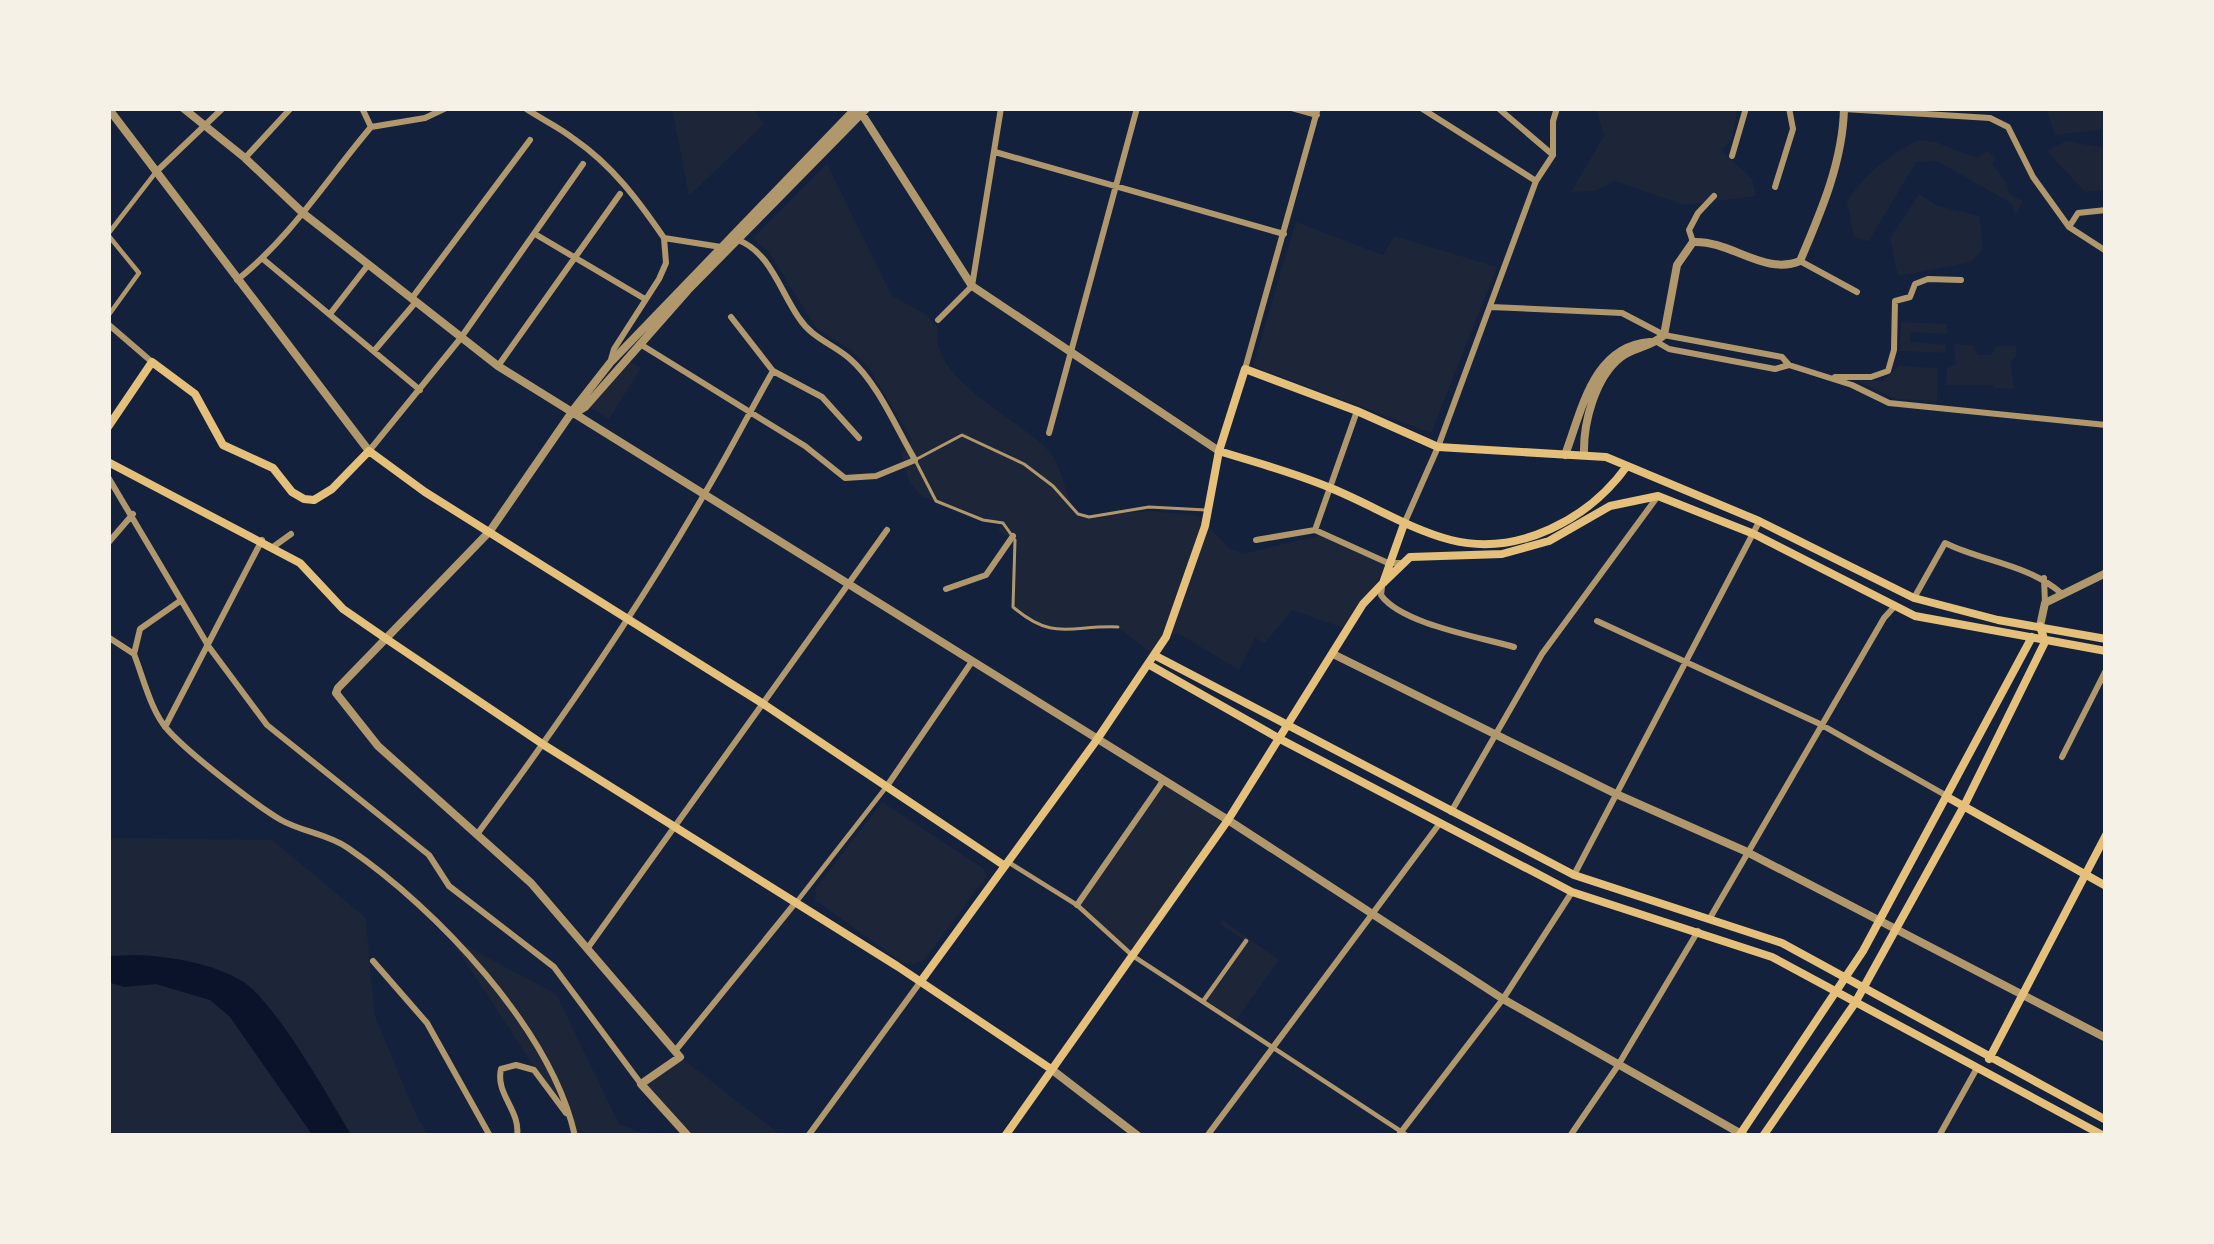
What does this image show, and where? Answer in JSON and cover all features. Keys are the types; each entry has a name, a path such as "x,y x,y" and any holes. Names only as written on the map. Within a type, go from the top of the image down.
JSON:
{"main road":[{"path":"108,428 152,362 195,394 223,446 273,469 296,495 314,500 351,472 369,451 425,492 762,703 1006,864"},
{"path":"921,981 1096,741 1169,628 1203,531 1219,451 1245,369 1438,447 1606,457 1760,521 1914,598 2106,638"},
{"path":"1219,451 1331,488 1404,524 1453,541 1503,543 1552,530 1602,497 1628,466"},
{"path":"108,462 300,563 343,609 388,640 544,745 921,981 1051,1070"},
{"path":"1005,1136 1228,820 1364,604 1402,563 1420,555 1502,554 1550,541 1610,506 1658,496 1754,534 1916,616 2106,651"},
{"path":"1602,497 1610,506"},
{"path":"1383,583 1404,524"},
{"path":"1741,1135 1881,921 2040,626"},
{"path":"1762,1136 1855,1003 1964,806 2045,643 2040,626"},
{"path":"1151,660 1574,875 1781,943 2106,1120"},
{"path":"1151,660 1280,739 1572,892 1772,957 2104,1136"},
{"path":"1949,798 2106,886"},
{"path":"1989,1059 2106,835"}],"street":[{"path":"109,108 369,451 460,339 583,164"},
{"path":"183,108 304,214 498,367 1228,820 1503,999 1741,1135"},
{"path":"152,362 108,320 140,273 108,234 157,171 223,108"},
{"path":"245,158 291,108"},
{"path":"362,108 371,127"},
{"path":"237,280 263,260 304,214 371,127 424,118 446,108"},
{"path":"525,108 606,164 664,238 666,263 610,363"},
{"path":"938,320 972,286 1000,108"},
{"path":"1048,433 1137,108"},
{"path":"1245,369 1317,112 1292,108"},
{"path":"1421,108 1536,181"},
{"path":"1498,108 1553,155"},
{"path":"1404,524 1492,307 1536,181 1553,155 1554,108"},
{"path":"1732,156 1746,108"},
{"path":"1774,187 1793,129 1789,108"},
{"path":"1693,242 1713,241 1772,265 1800,261 1843,141 1844,108 1990,113 2008,127 2033,177 2069,227 2106,251"},
{"path":"572,414 585,407 861,110"},
{"path":"677,1054 531,884 378,746 340,700 338,688 490,531 610,363 720,247 861,110"},
{"path":"861,110 972,286 1219,451"},
{"path":"374,351 530,140"},
{"path":"995,152 1284,234"},
{"path":"498,367 620,194"},
{"path":"1693,242 1689,230 1714,196"},
{"path":"2069,227 2078,213 2106,210"},
{"path":"536,234 646,299"},
{"path":"664,238 720,247 741,238"},
{"path":"640,344 805,446 844,478 876,476 915,460 865,376 848,357 815,338 764,257 741,238"},
{"path":"1661,338 1677,266 1693,242"},
{"path":"263,260 420,389"},
{"path":"1800,261 1857,292"},
{"path":"330,314 368,265"},
{"path":"1825,376 1871,377 1888,370 1894,350 1895,301 1910,297 1916,284 1928,279 1961,280"},
{"path":"1492,307 1622,313 1661,338 1669,349 1775,369 1789,365"},
{"path":"731,317 773,371 822,397 859,438"},
{"path":"1584,454 1589,414 1609,369 1621,357 1661,338"},
{"path":"1565,455 1602,364 1633,343 1661,338 1782,357 1789,365 1889,403 2106,425"},
{"path":"478,833 544,745 628,618 706,493 773,371"},
{"path":"1315,530 1357,411"},
{"path":"108,477 209,647 267,725 429,856 448,886 554,967 641,1084 688,1136"},
{"path":"1451,812 1542,654 1658,496"},
{"path":"108,543 133,514"},
{"path":"1574,875 1760,521"},
{"path":"587,949 887,530"},
{"path":"1256,540 1315,530 1388,562 1402,563"},
{"path":"273,547 291,534"},
{"path":"946,590 986,575 1013,536"},
{"path":"165,727 262,540"},
{"path":"1914,598 1945,543 1977,559 2011,564 2044,578 2061,593"},
{"path":"2045,603 2106,573"},
{"path":"2040,626 2044,578"},
{"path":"1383,583 1381,595 1386,603 1405,615 1514,647"},
{"path":"134,654 140,629 180,601"},
{"path":"1710,918 1820,724 1895,607"},
{"path":"1597,621 1820,724 1949,798"},
{"path":"108,637 134,654 165,727 278,818 342,843 413,902 503,994 551,1067 575,1136"},
{"path":"1334,654 1616,794 1745,851 2106,1038"},
{"path":"641,1084 677,1054 886,786 971,663"},
{"path":"2062,757 2106,670"},
{"path":"1077,905 1163,782"},
{"path":"1207,1136 1440,823"},
{"path":"1006,864 1077,905 1133,956 1402,1135 1503,999 1572,892"},
{"path":"1570,1136 1698,931"},
{"path":"1204,1000 1246,941"},
{"path":"373,962 427,1023 490,1136"},
{"path":"808,1136 921,981"},
{"path":"518,1133 500,1086 501,1069 508,1065 534,1070 572,1121"},
{"path":"1940,1136 1977,1068"},
{"path":"1051,1070 1138,1136"}],"lane":[{"path":"1118,626 1049,631 1013,607 1013,536 1003,523 982,520 936,501 915,460 954,437 967,436 1024,464 1078,514 1089,517 1149,507 1206,510"}],"shaded area":[{"path":"672,108 753,108 764,124 689,196"},
{"path":"1596,108 1738,108 1731,141 1721,150 1752,179 1756,196 1684,205 1615,181 1595,191 1571,192 1604,136"},
{"path":"2046,108 2106,108 2106,129 2055,135"},
{"path":"1918,140 1977,158 1987,151 1996,158 1992,164 2009,194 2023,201 2015,216 2011,203 1937,161 1916,162 1868,242 1854,236 1847,202 1878,166"},
{"path":"2066,141 2106,148 2106,190 2085,192 2047,151"},
{"path":"827,164 892,296 927,315 938,328 938,346 960,380 1047,449 1078,517 1148,511 1194,515 1227,547 1242,554 1322,535 1388,563 1343,628 1292,610 1265,643 1255,638 1239,670 1178,633 1166,637 1154,655 1118,627 1052,628 1013,607 1015,540 998,531 1002,524 922,497 909,482 901,453 913,441 869,368 816,328 769,252 753,238"},
{"path":"1919,194 1936,205 1979,216 1983,249 1971,262 1898,276 1890,238"},
{"path":"1296,222 1383,255 1394,236 1497,267 1431,433 1253,366"},
{"path":"1901,322 1947,324 1947,334 1911,332 1910,342 1946,345 1946,353 1900,351"},
{"path":"1954,344 1972,345 1978,355 1991,355 1996,346 2016,346 2010,362 2014,389 1946,385 1947,368 1956,364"},
{"path":"628,360 641,368 609,419 589,407"},
{"path":"1899,366 1938,368 1937,401 1896,399 1857,381 1882,381"},
{"path":"1163,781 1228,820 1133,956 1077,905"},
{"path":"882,802 984,869 986,877 925,959 914,964 903,963 815,900 816,888"},
{"path":"108,838 272,840 366,918 374,1014 429,1136 108,1136"},
{"path":"1222,920 1279,960 1236,1020 1204,1000 1245,941 1220,924"},
{"path":"449,937 556,994 619,1124 651,1136 580,1136"},
{"path":"141,955 206,966 242,981 255,992 301,1052 352,1136 313,1136 230,1017 210,1000 156,984 124,987 108,982 108,956"},
{"path":"680,1057 782,1136 688,1136 641,1084"}]}
